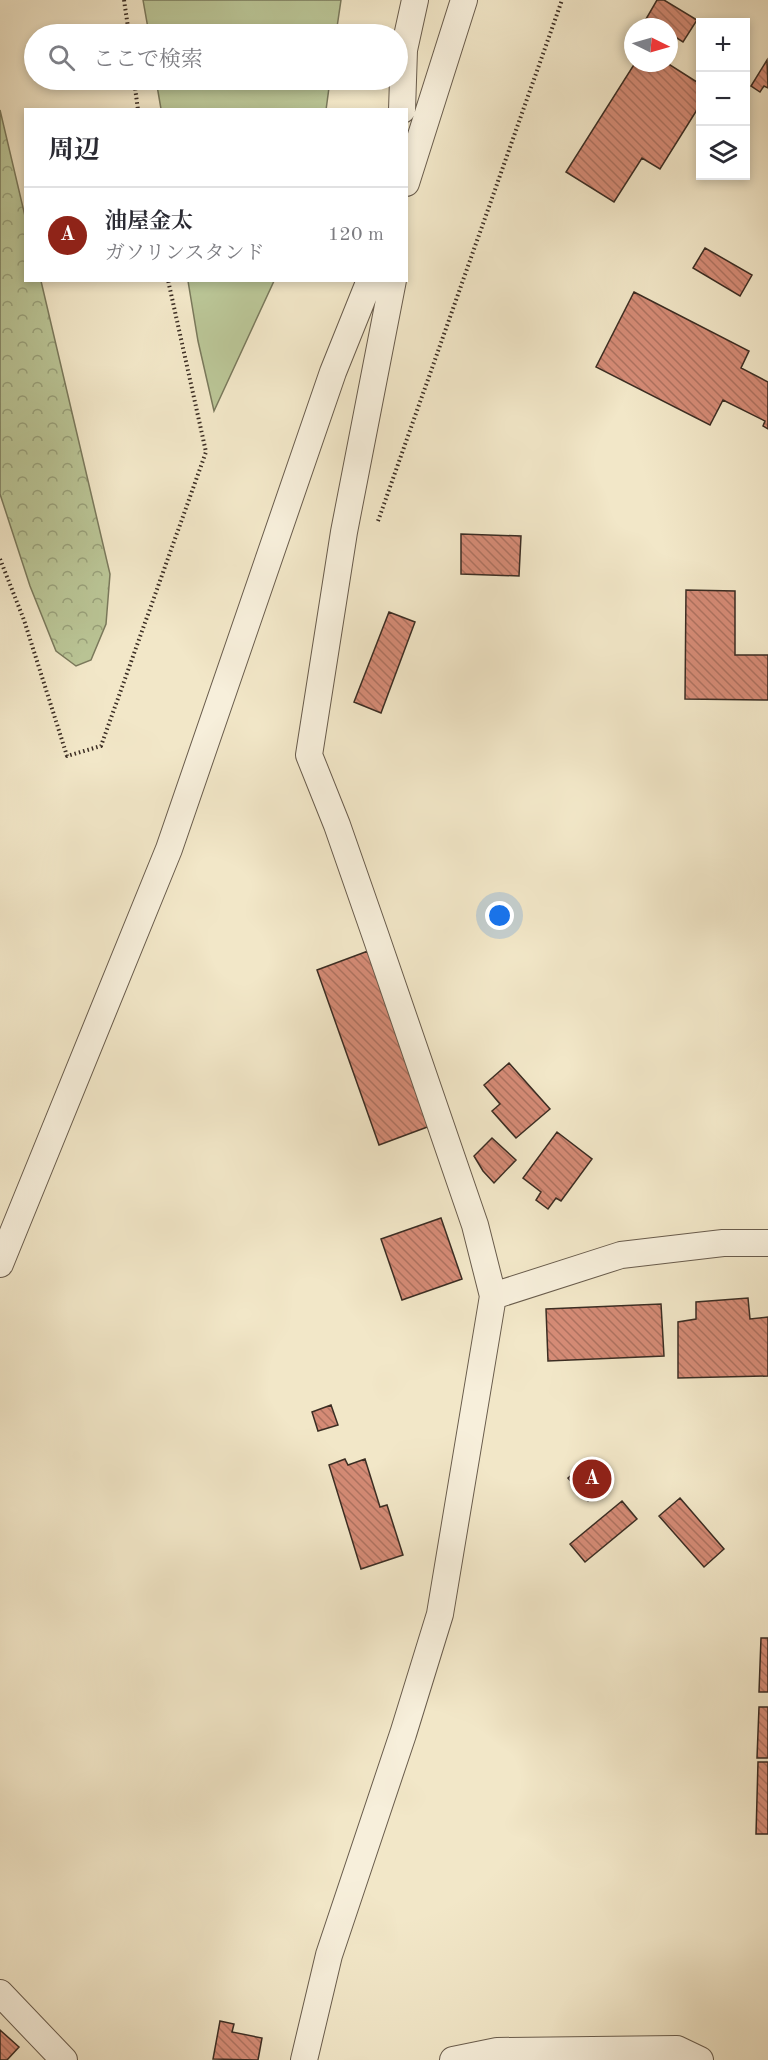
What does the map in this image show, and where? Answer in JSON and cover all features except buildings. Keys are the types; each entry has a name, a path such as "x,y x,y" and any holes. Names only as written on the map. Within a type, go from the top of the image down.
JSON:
{"street":[{"path":"408,32 415,0"},
{"path":"408,177 464,0"},
{"path":"402,108 403,90"},
{"path":"0,1264 169,849 333,372 369,282"},
{"path":"304,2060 329,1955 403,1734 440,1614 493,1296 475,1225 372,923 309,754 344,532 393,282"},
{"path":"493,1296 621,1255 723,1243 768,1243"},
{"path":"0,1993 64,2060"},
{"path":"453,2060 497,2051 677,2049 700,2060"}],"path":[{"path":"124,0 128,24"},
{"path":"344,532 378,523 562,0"},
{"path":"135,90 138,108"},
{"path":"0,559 24,620 67,756 101,746 206,452 168,282"}],"green space":[{"path":"143,0 341,0 337,24 147,24"},
{"path":"158,90 329,90 326,108 161,108"},
{"path":"0,110 24,212 24,282 41,282 110,574 106,624 91,660 76,666 56,651 30,586 0,494"},
{"path":"188,282 274,282 214,411 198,341"}],"place":[{"name":"油屋金太","path":"592,1479"}]}
